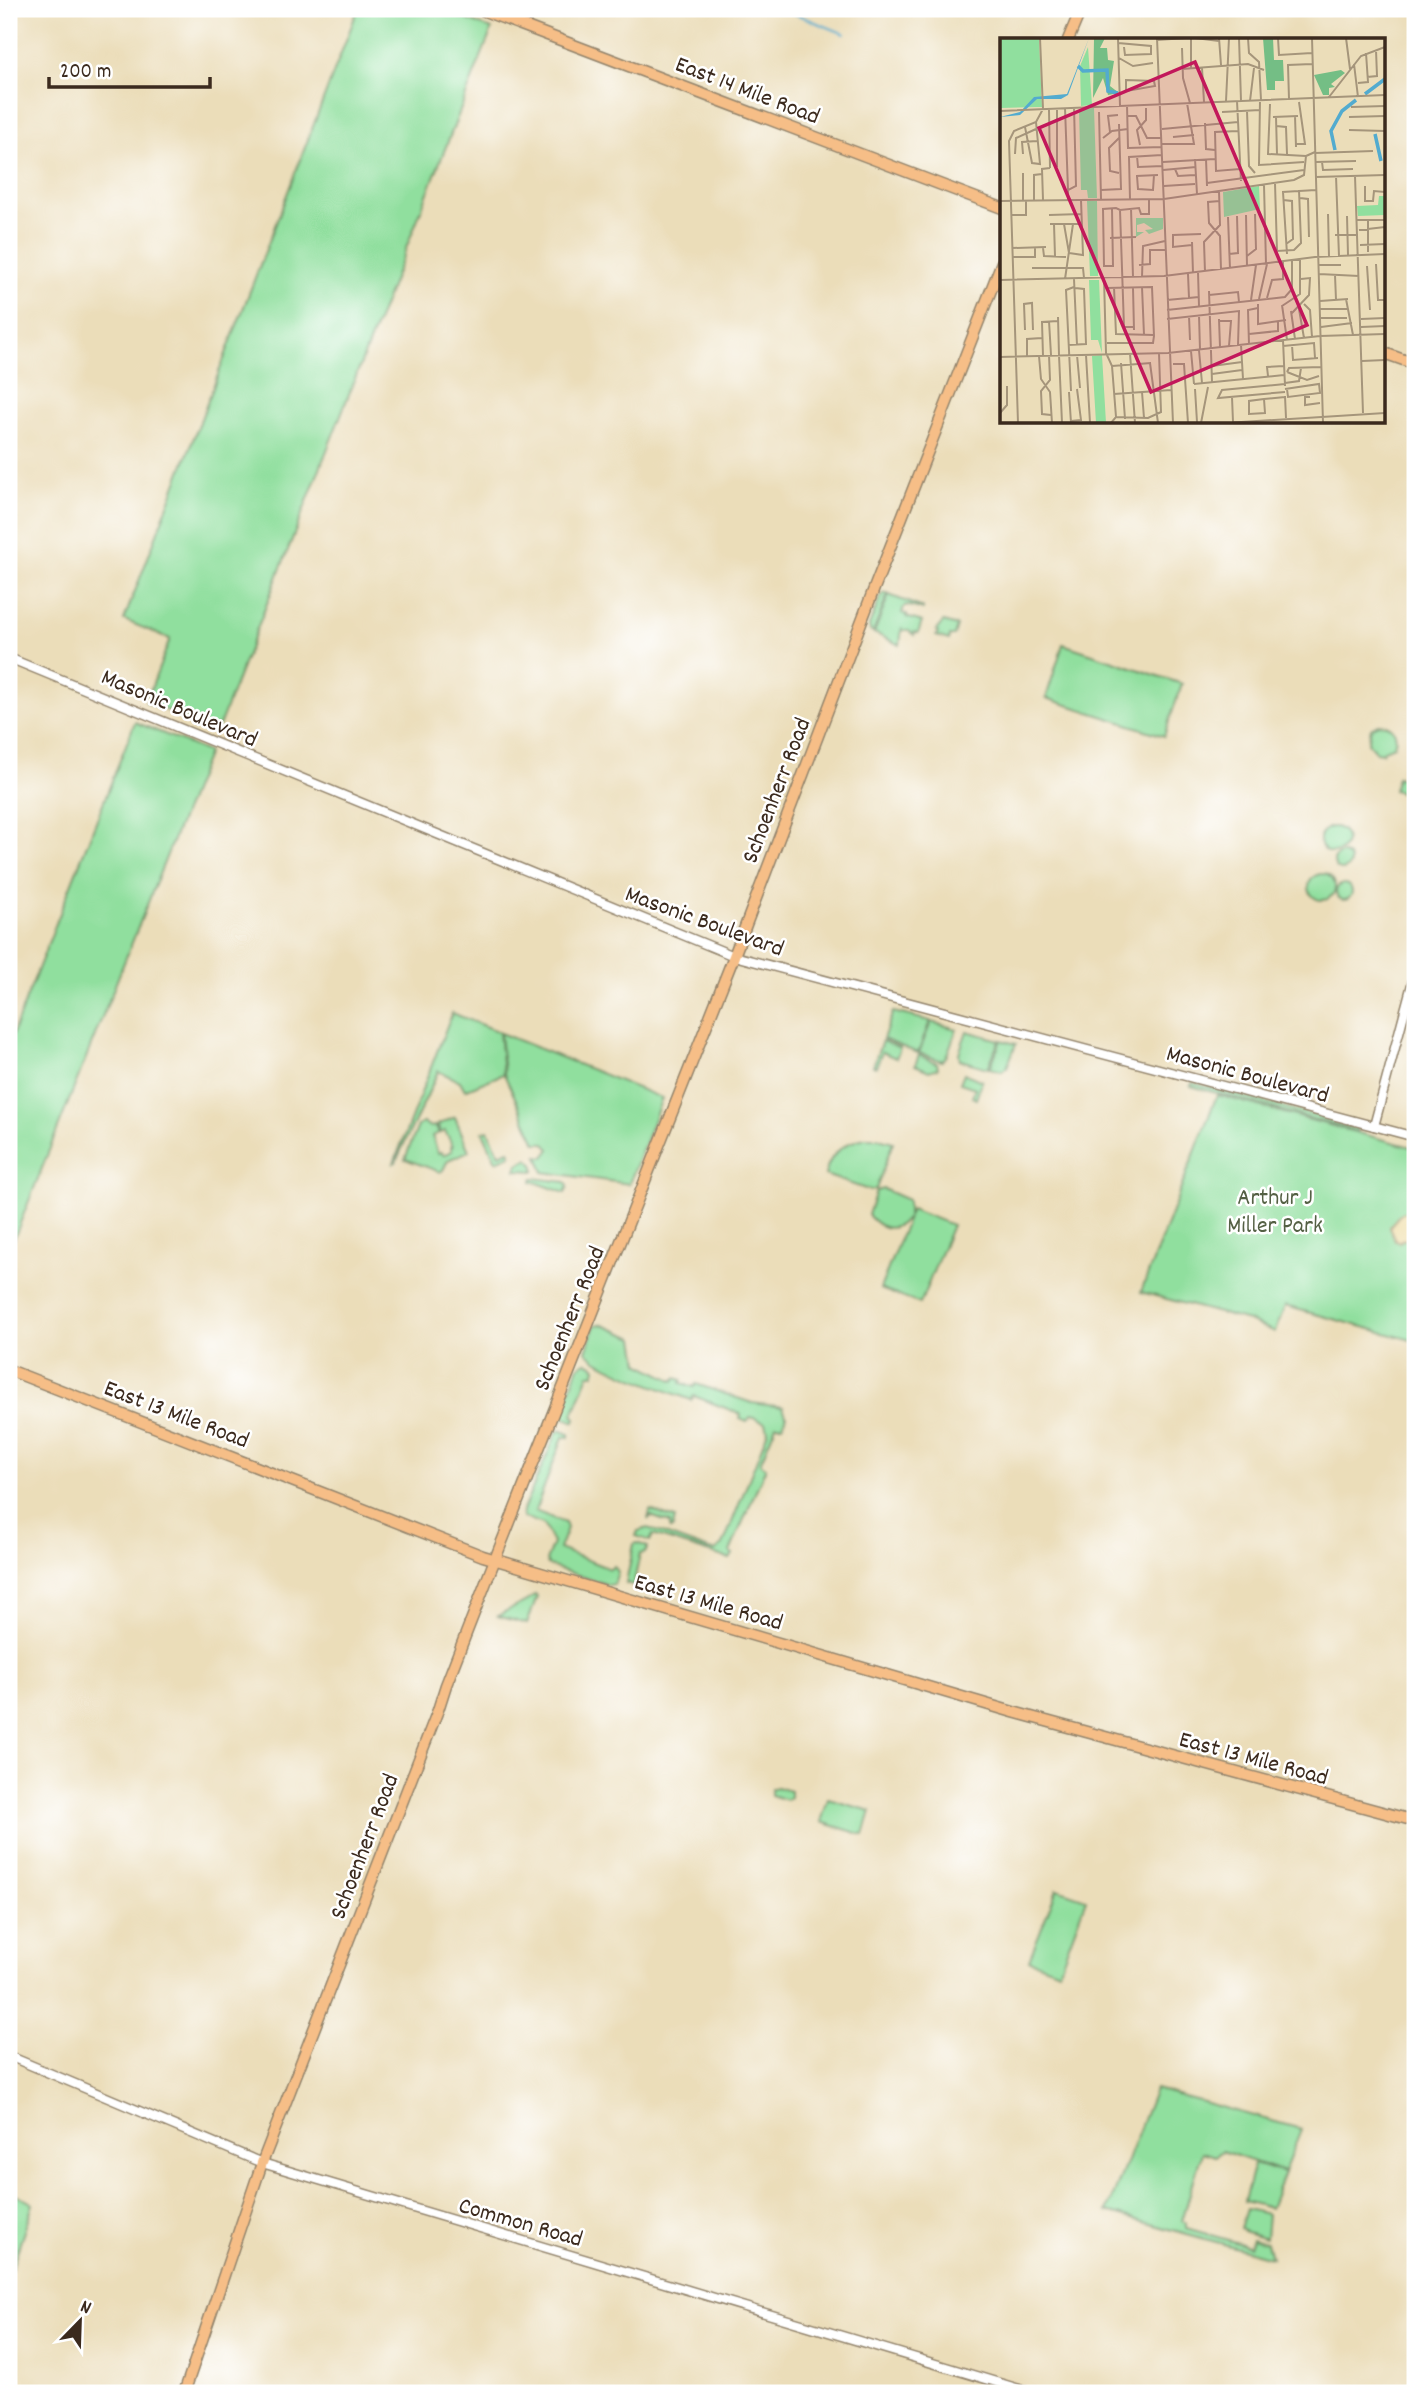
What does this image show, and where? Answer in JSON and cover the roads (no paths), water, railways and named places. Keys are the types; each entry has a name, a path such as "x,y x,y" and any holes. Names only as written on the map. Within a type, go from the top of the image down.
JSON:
{"main road":[{"name":"East 14 Mile Road","path":"479,9 1000,207"},
{"path":"1069,38 1081,9"},
{"name":"Schoenherr Road","path":"184,2393 262,2163 1000,267"},
{"path":"1386,353 1415,364"},
{"name":"East 13 Mile Road","path":"9,1370 495,1559 1023,1715 1415,1821"}],"street":[{"name":"Masonic Boulevard","path":"9,658 734,956 1415,1137"},
{"path":"1374,1126 1415,973"},
{"name":"Common Road","path":"9,2056 262,2163 1033,2393"}],"waterway":[{"path":"783,9 845,34"}],"park label":[{"name":"Arthur J Miller Park","path":"1275,1210"}]}
